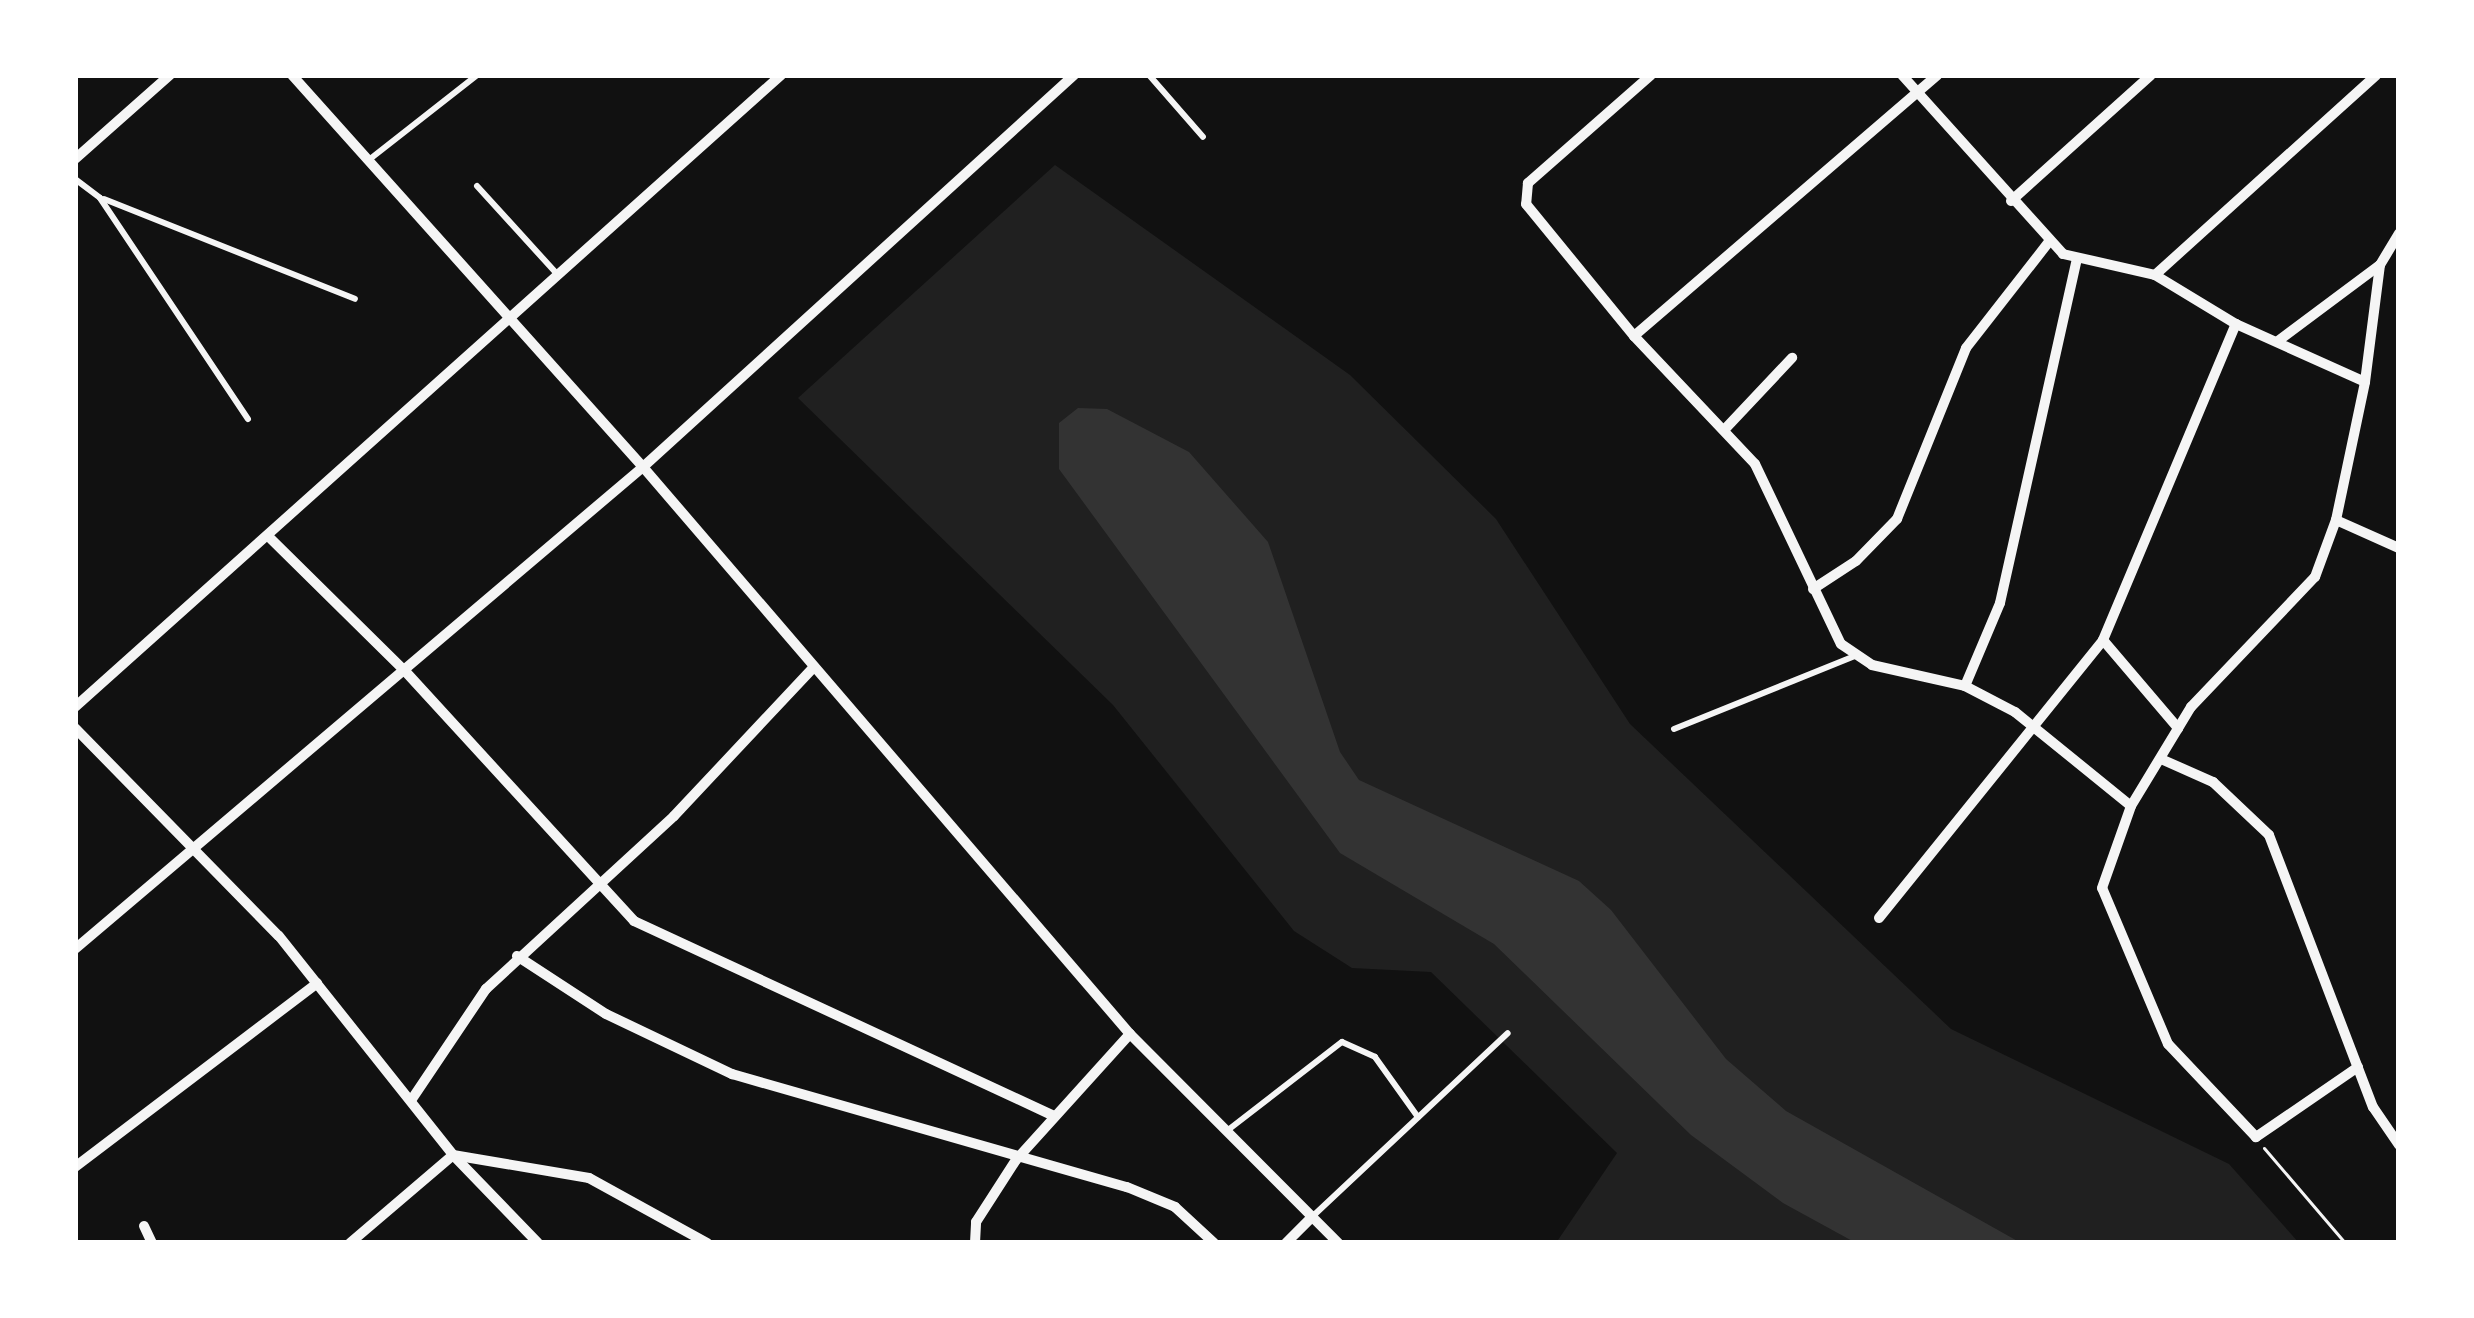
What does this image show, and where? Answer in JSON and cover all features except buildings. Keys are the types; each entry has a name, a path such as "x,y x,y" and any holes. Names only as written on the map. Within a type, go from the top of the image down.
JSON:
{"street":[{"path":"75,159 170,75"},
{"path":"292,75 512,317 1130,1034 1338,1243"},
{"path":"75,707 271,539 781,75"},
{"path":"75,949 643,467 1074,75"},
{"path":"1651,75 1525,193 1533,215 1634,336 1755,464 1813,589 1855,656 1966,686 2038,727 2131,806"},
{"path":"1902,75 2048,243 2077,258 2155,275 2236,324 2365,382"},
{"path":"1634,336 1937,75"},
{"path":"2011,201 2151,75"},
{"path":"2155,275 2376,75"},
{"path":"2278,341 2380,265 2399,233"},
{"path":"1813,589 1856,561 1897,519 1966,348 2048,243"},
{"path":"1966,686 2000,603 2077,258"},
{"path":"2358,1067 2255,1137 2168,1044 2102,888 2131,806 2178,728 2306,593 2336,520 2365,382 2380,265"},
{"path":"1879,918 2038,727 2103,640 2236,324"},
{"path":"1724,429 1792,358"},
{"path":"2336,520 2399,548"},
{"path":"271,539 406,670 598,886 649,930 1052,1115"},
{"path":"2103,640 2178,728"},
{"path":"412,1099 517,956 598,886 813,668"},
{"path":"75,728 317,983 453,1155 538,1243"},
{"path":"2161,759 2237,798 2269,835 2358,1067 2399,1145"},
{"path":"517,956 606,1014 732,1074 1162,1201 1214,1243"},
{"path":"75,1167 317,983"},
{"path":"975,1243 976,1222 1016,1160 1130,1034"},
{"path":"350,1243 453,1155"},
{"path":"453,1155 589,1178 707,1243"},
{"path":"1286,1243 1313,1216"},
{"path":"144,1226 152,1243"}],"lane":[{"path":"370,159 477,75"},
{"path":"1149,75 1203,137"},
{"path":"75,178 100,197 355,299"},
{"path":"477,186 558,275"},
{"path":"100,197 248,419"},
{"path":"1674,728 1855,656"},
{"path":"1313,1216 1508,1033"},
{"path":"1225,1132 1342,1042 1375,1057 1418,1117"}],"path":[{"path":"2255,1137 2344,1243"}],"shaded area":[{"path":"1055,165 1350,375 1496,519 1630,724 1951,1029 2229,1164 2299,1243 1556,1243 1617,1153 1431,972 1352,968 1294,931 1113,705 798,398"},
{"path":"1078,408 1107,409 1189,452 1268,542 1340,752 1359,780 1579,881 1611,910 1726,1059 1786,1111 2021,1243 1856,1243 1783,1203 1691,1135 1494,944 1340,853 1059,469 1059,423"}]}
